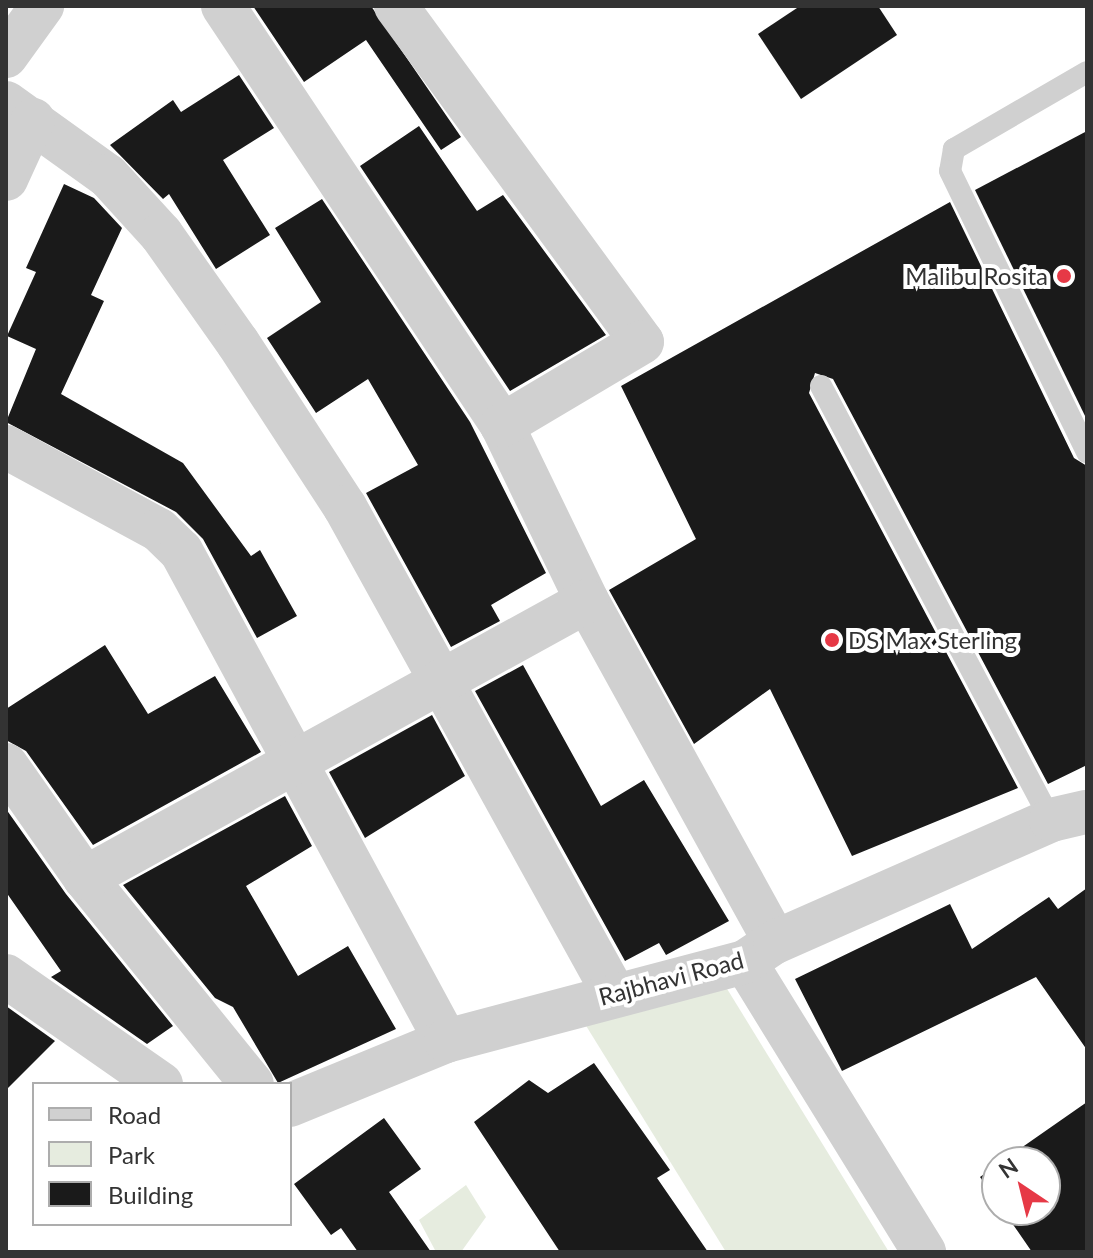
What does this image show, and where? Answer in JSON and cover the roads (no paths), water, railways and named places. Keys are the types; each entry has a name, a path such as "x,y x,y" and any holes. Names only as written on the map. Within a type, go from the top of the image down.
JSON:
{"street":[{"path":"6,56 42,6"},
{"path":"223,6 502,425 760,952 924,1252"},
{"path":"396,6 642,342 502,425"},
{"path":"6,179 19,111 108,176 161,234 345,507 613,992"},
{"path":"6,447 172,540 446,1041"},
{"path":"85,878 296,764 440,679 587,601"},
{"path":"6,765 85,878 250,1082"},
{"name":"Rajbhavi Road","path":"292,1104 446,1041 760,952 1069,816"},
{"path":"6,976 158,1082"}],"lane":[{"path":"1087,72 954,149 950,171 1087,452"},
{"path":"821,386 1069,816"}],"place":[{"name":"Malibu Rosita","path":"1064,276"},
{"name":"DS Max Sterling","path":"832,640"}]}
